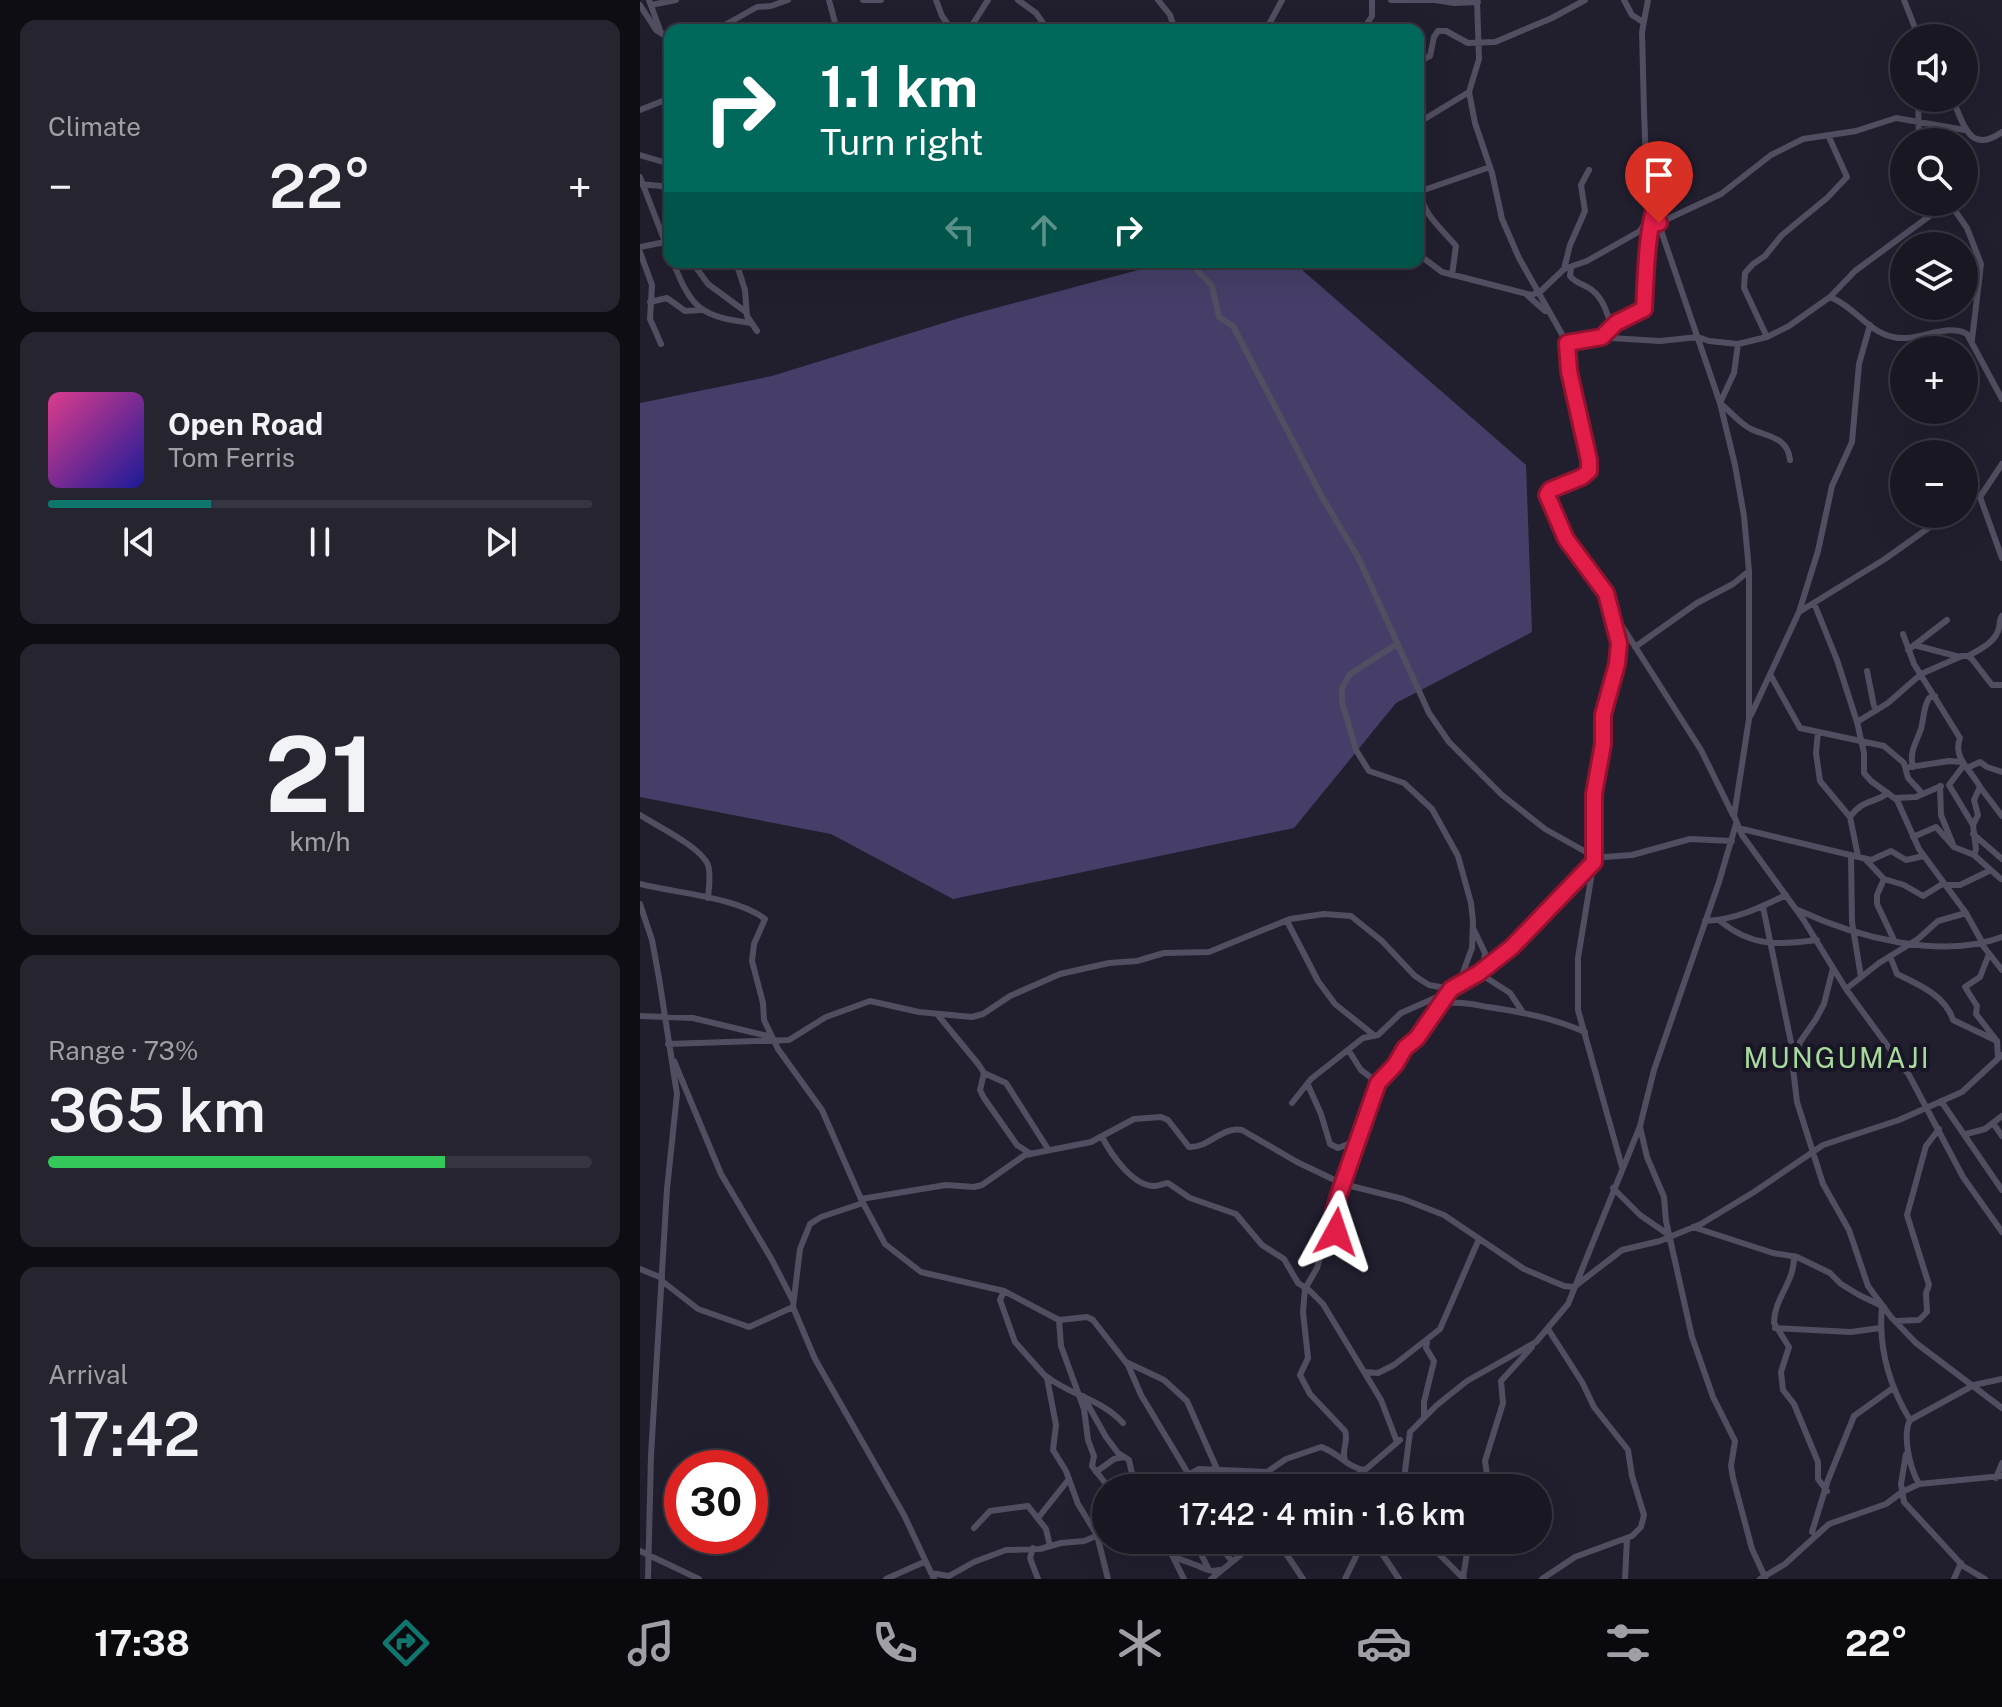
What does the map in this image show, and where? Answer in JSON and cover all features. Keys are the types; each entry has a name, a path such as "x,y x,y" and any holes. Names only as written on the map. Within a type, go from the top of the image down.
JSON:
{"street":[{"path":"664,33 650,2 675,0"},
{"path":"725,24 757,3 771,6 788,0"},
{"path":"829,0 835,24"},
{"path":"866,0 881,0"},
{"path":"936,0 948,24"},
{"path":"973,24 988,0"},
{"path":"1018,0 1036,13 1043,24"},
{"path":"1158,0 1173,24"},
{"path":"1269,24 1282,0"},
{"path":"1367,24 1372,16 1372,0"},
{"path":"1391,0 1478,1 1479,59 1469,92 1478,134 1490,167 1502,219 1519,258 1567,343 1569,371 1586,445 1589,471 1550,490 1547,496 1566,539 1608,599 1616,619 1701,750 1736,823 1817,940 1846,989 1901,1063 1963,1177 2002,1232"},
{"path":"1424,59 1430,56 1438,31 1446,31 1462,41 1478,43 1504,39 1585,0"},
{"path":"1624,0 1632,15 1643,22"},
{"path":"1487,1474 1485,1461 1503,1403 1501,1381 1564,1310 1640,1126 1654,1070 1732,841 1749,719 1749,571 1740,488 1720,403 1654,210 1646,163 1643,22 1648,0"},
{"path":"1904,0 1913,24"},
{"path":"640,5 664,35"},
{"path":"1424,119 1469,92"},
{"path":"640,110 664,100"},
{"path":"1919,112 1920,128"},
{"path":"1659,223 1716,197 1771,155 1798,141 1856,131 1891,119 1954,128"},
{"path":"1978,139 1995,137 2002,132"},
{"path":"1767,337 1744,288 1744,277 1782,235 1847,177 1828,135"},
{"path":"640,155 664,162"},
{"path":"1424,190 1490,167"},
{"path":"1589,170 1581,185 1585,211 1570,245 1568,268 1573,281 1592,290 1600,299 1612,327"},
{"path":"640,177 664,240"},
{"path":"641,185 664,187"},
{"path":"1424,203 1435,222 1456,246 1452,275"},
{"path":"1527,295 1540,292 1568,268 1587,261 1640,231 1654,210"},
{"path":"1602,337 1612,327 1644,309 1648,276 1647,238 1654,210"},
{"path":"1567,343 1602,337 1660,341 1698,337 1738,344 1767,337 1789,326 1830,297 1855,271 1930,216"},
{"path":"1959,216 1980,259 1981,275 1973,336"},
{"path":"661,344 652,327 649,304 652,285 640,250 664,242"},
{"path":"1424,259 1439,271 1527,295 1553,318"},
{"path":"676,268 702,310 714,317 751,323"},
{"path":"696,268 708,284 746,312"},
{"path":"738,268 745,290 746,312 757,331"},
{"path":"1195,268 1212,286 1219,317 1233,326 1322,497 1359,559 1429,713 1449,742 1516,807 1594,859"},
{"path":"1830,297 1846,304 1870,325 1890,336"},
{"path":"641,302 649,304 667,298 685,311 702,310"},
{"path":"1749,719 1799,612 1818,551 1835,478 1852,442 1859,364 1870,325"},
{"path":"1919,336 1959,330 1969,336"},
{"path":"1720,403 1734,373 1738,344"},
{"path":"1978,352 2002,398"},
{"path":"1720,403 1749,428 1778,438 1789,452 1790,460"},
{"path":"2002,464 1980,497 2002,558"},
{"path":"1799,612 1928,528"},
{"path":"1635,647 1749,571"},
{"path":"1608,599 1619,649 1603,715 1603,744 1594,794 1594,859 1586,896 1576,987 1578,1010 1622,1167"},
{"path":"1814,603 1857,722 1864,773 1891,796 1924,856 1966,913 1981,942 2002,970"},
{"path":"1857,722 1897,696 1921,674 1985,646 1996,634 1998,620 2002,616"},
{"path":"1911,647 1947,620"},
{"path":"1903,634 1921,674 1960,738 1957,746 1964,765 2002,816"},
{"path":"1397,644 1345,680 1342,688 1345,719 1356,750 1369,771 1404,783 1432,809 1442,824 1458,856 1473,926 1485,953 1481,972"},
{"path":"1911,647 1964,656 1992,685 2002,685"},
{"path":"1867,671 1877,710"},
{"path":"1771,676 1797,725 1804,730 1887,747 1910,767 1949,761 1964,765 1980,762 2002,772"},
{"path":"1923,794 1908,778 1924,707 1931,696 1935,696"},
{"path":"1818,732 1816,753 1820,781 1850,817 1857,856 1853,932 1861,977"},
{"path":"1850,817 1865,803 1891,796 1912,798 1923,794 1949,782 1964,765"},
{"path":"1949,782 1973,830 1974,855"},
{"path":"1940,786 1941,815 1954,847"},
{"path":"1973,830 1978,817 1974,797 1980,787"},
{"path":"640,815 704,859 709,874 708,898"},
{"path":"1736,823 1874,860 1891,851 1906,860 1924,856"},
{"path":"1913,837 1935,826 1954,847 1974,855 2001,881"},
{"path":"1973,830 2002,859"},
{"path":"1292,1103 1321,1071 1363,1038 1375,1036 1401,1013 1481,972 1530,929 1594,859 1632,855 1674,842 1703,838 1732,841"},
{"path":"1857,856 1884,879 1904,885 1923,896 1944,884 1960,885 1989,871"},
{"path":"1884,879 1876,899 1894,940"},
{"path":"640,884 708,898 751,911 765,919 754,944 752,969 763,1003 763,1017 772,1038 822,1110 862,1201 885,1244 921,1272 1004,1291 1059,1320 1087,1317 1093,1320 1126,1362 1141,1395 1188,1474"},
{"path":"1705,921 1720,921 1763,907 1786,895"},
{"path":"640,904 654,953 677,1105 667,1189 648,1497 648,1579"},
{"path":"1763,907 1794,1056 1794,1090 1823,1184 1849,1230 1865,1282 1916,1343 2002,1408"},
{"path":"1795,908 1853,932 1912,943 1947,947 2002,937"},
{"path":"1846,989 1941,919 1966,913"},
{"path":"640,1016 693,1018 789,1040 826,1017 870,1001 960,1017 983,1014 1010,996 1060,974 1109,963 1137,961 1164,953 1219,949 1287,921 1324,914 1351,916 1382,941 1415,976 1429,985 1451,989"},
{"path":"1287,921 1318,981 1335,1004 1375,1036"},
{"path":"1720,921 1740,936 1770,943 1817,940"},
{"path":"1365,1470 1351,1467 1345,1460 1342,1453 1347,1436 1345,1431 1310,1394 1301,1379 1300,1371 1308,1358 1303,1312 1306,1287 1323,1249 1336,1232 1334,1212 1378,1083 1395,1065 1405,1048 1417,1038 1451,989 1469,958 1473,926"},
{"path":"793,1304 800,1249 810,1224 821,1217 862,1201 946,1185 982,1185 1005,1167 1031,1154 1083,1144 1131,1120 1158,1117 1173,1124 1189,1147 1205,1144 1237,1128 1343,1184 1403,1199 1441,1213 1524,1269 1564,1286 1574,1287 1622,1250 1657,1242 1693,1227 1739,1202 1823,1145 1899,1120 1970,1086 2000,1057 1997,1041 1976,1014 1977,1006 1965,987 1980,977 1989,954"},
{"path":"1890,956 1897,974 1917,982 1933,994 1949,1009 1953,1020 1997,1041"},
{"path":"1794,1056 1820,1014 1833,968"},
{"path":"1481,972 1510,993 1522,1011"},
{"path":"1439,1004 1453,1001 1522,1011 1585,1032"},
{"path":"937,1014 974,1056 984,1073 1006,1083 1048,1149"},
{"path":"668,1044 772,1038"},
{"path":"1349,1051 1361,1070 1378,1083"},
{"path":"672,1058 681,1073 721,1174 772,1260 815,1359 904,1515 932,1576 949,1576 1006,1550 1084,1541 1092,1537"},
{"path":"984,1073 979,1086 984,1098 1013,1141 1031,1154"},
{"path":"1308,1085 1330,1144 1338,1148 1356,1141"},
{"path":"1941,1101 2002,1190"},
{"path":"1966,1134 1985,1129 2002,1116"},
{"path":"1993,1123 2002,1136"},
{"path":"1640,1126 1647,1157 1664,1197 1669,1235 1692,1337 1713,1397 1735,1441 1731,1466 1733,1478 1762,1578 1795,1556 1829,1524 1886,1504 1919,1484 1999,1477 2002,1463"},
{"path":"1896,1321 1919,1320 1927,1312 1926,1293 1929,1285 1907,1215 1926,1146 1939,1129"},
{"path":"1102,1137 1122,1168 1154,1186 1168,1183 1190,1198 1236,1214 1262,1245 1284,1259 1298,1283 1323,1304 1385,1410 1397,1442"},
{"path":"1613,1188 1634,1210 1669,1235"},
{"path":"1693,1227 1773,1253 1794,1256 1830,1273 1846,1288 1883,1307"},
{"path":"1364,1372 1378,1373 1387,1369 1442,1326 1479,1239"},
{"path":"1794,1256 1791,1280 1775,1312 1775,1328 1789,1347 1781,1372 1783,1390 1794,1404 1818,1462 1818,1479 1827,1491"},
{"path":"640,1269 662,1279 698,1309 749,1327 793,1304"},
{"path":"1004,1291 1000,1300 1011,1335 1025,1355 1059,1387 1091,1398 1123,1423"},
{"path":"1883,1307 1880,1328 1886,1368 1910,1420"},
{"path":"1059,1320 1061,1346 1082,1395 1106,1437 1130,1462 1132,1474"},
{"path":"1775,1328 1851,1332 1880,1328"},
{"path":"1542,1579 1575,1557 1627,1539 1638,1531 1644,1515 1632,1476 1630,1454 1594,1407 1548,1329"},
{"path":"1424,1417 1424,1402 1434,1361 1426,1348 1429,1339"},
{"path":"1359,1474 1409,1435 1424,1417 1467,1381 1536,1342"},
{"path":"1126,1362 1164,1380 1187,1401 1217,1470"},
{"path":"1046,1376 1056,1425 1053,1450 1092,1527"},
{"path":"1919,1484 1909,1464 1906,1429 1910,1420 1974,1385 2002,1379"},
{"path":"1812,1532 1828,1480 1854,1416 1893,1388"},
{"path":"1082,1395 1088,1440 1094,1456 1092,1466 1096,1472 1114,1459 1124,1457"},
{"path":"1406,1474 1409,1435"},
{"path":"1191,1474 1199,1469 1237,1473 1270,1471 1286,1459 1321,1447 1345,1460"},
{"path":"1910,1452 1905,1458 1904,1502 1969,1571 1985,1579"},
{"path":"1038,1518 1069,1479"},
{"path":"974,1528 990,1511 1028,1506 1046,1529 1050,1546"},
{"path":"1625,1579 1627,1539"},
{"path":"1033,1548 1030,1558 1038,1579"},
{"path":"640,1551 699,1579"},
{"path":"1102,1554 1108,1579"},
{"path":"1201,1554 1209,1570"},
{"path":"1226,1554 1231,1560"},
{"path":"1211,1579 1239,1554"},
{"path":"1286,1554 1303,1579"},
{"path":"1345,1579 1357,1554"},
{"path":"1383,1554 1400,1577"},
{"path":"1439,1554 1464,1578"},
{"path":"1464,1578 1467,1554"},
{"path":"1173,1556 1209,1570 1220,1570"},
{"path":"1173,1556 1184,1579"},
{"path":"886,1579 924,1562"},
{"path":"1954,1579 1961,1563"}],"shaded area":[{"path":"1146,268 1300,268 1526,465 1532,632 1396,703 1294,828 953,899 831,834 640,797 640,403 772,376 966,316"}],"district":[{"name":"MUNGUMAJI","path":"1837,1057"}],"route":[{"path":"1336,1232 1334,1212 1338,1197 1378,1083 1395,1065 1405,1048 1417,1038 1451,989 1479,973 1512,947 1594,862 1593,805 1603,744 1603,715 1617,664 1619,643 1606,593 1566,539 1547,495 1550,490 1589,471 1569,371 1567,343 1602,337 1616,323 1642,312 1648,276 1647,238 1654,210 1659,223"}]}
